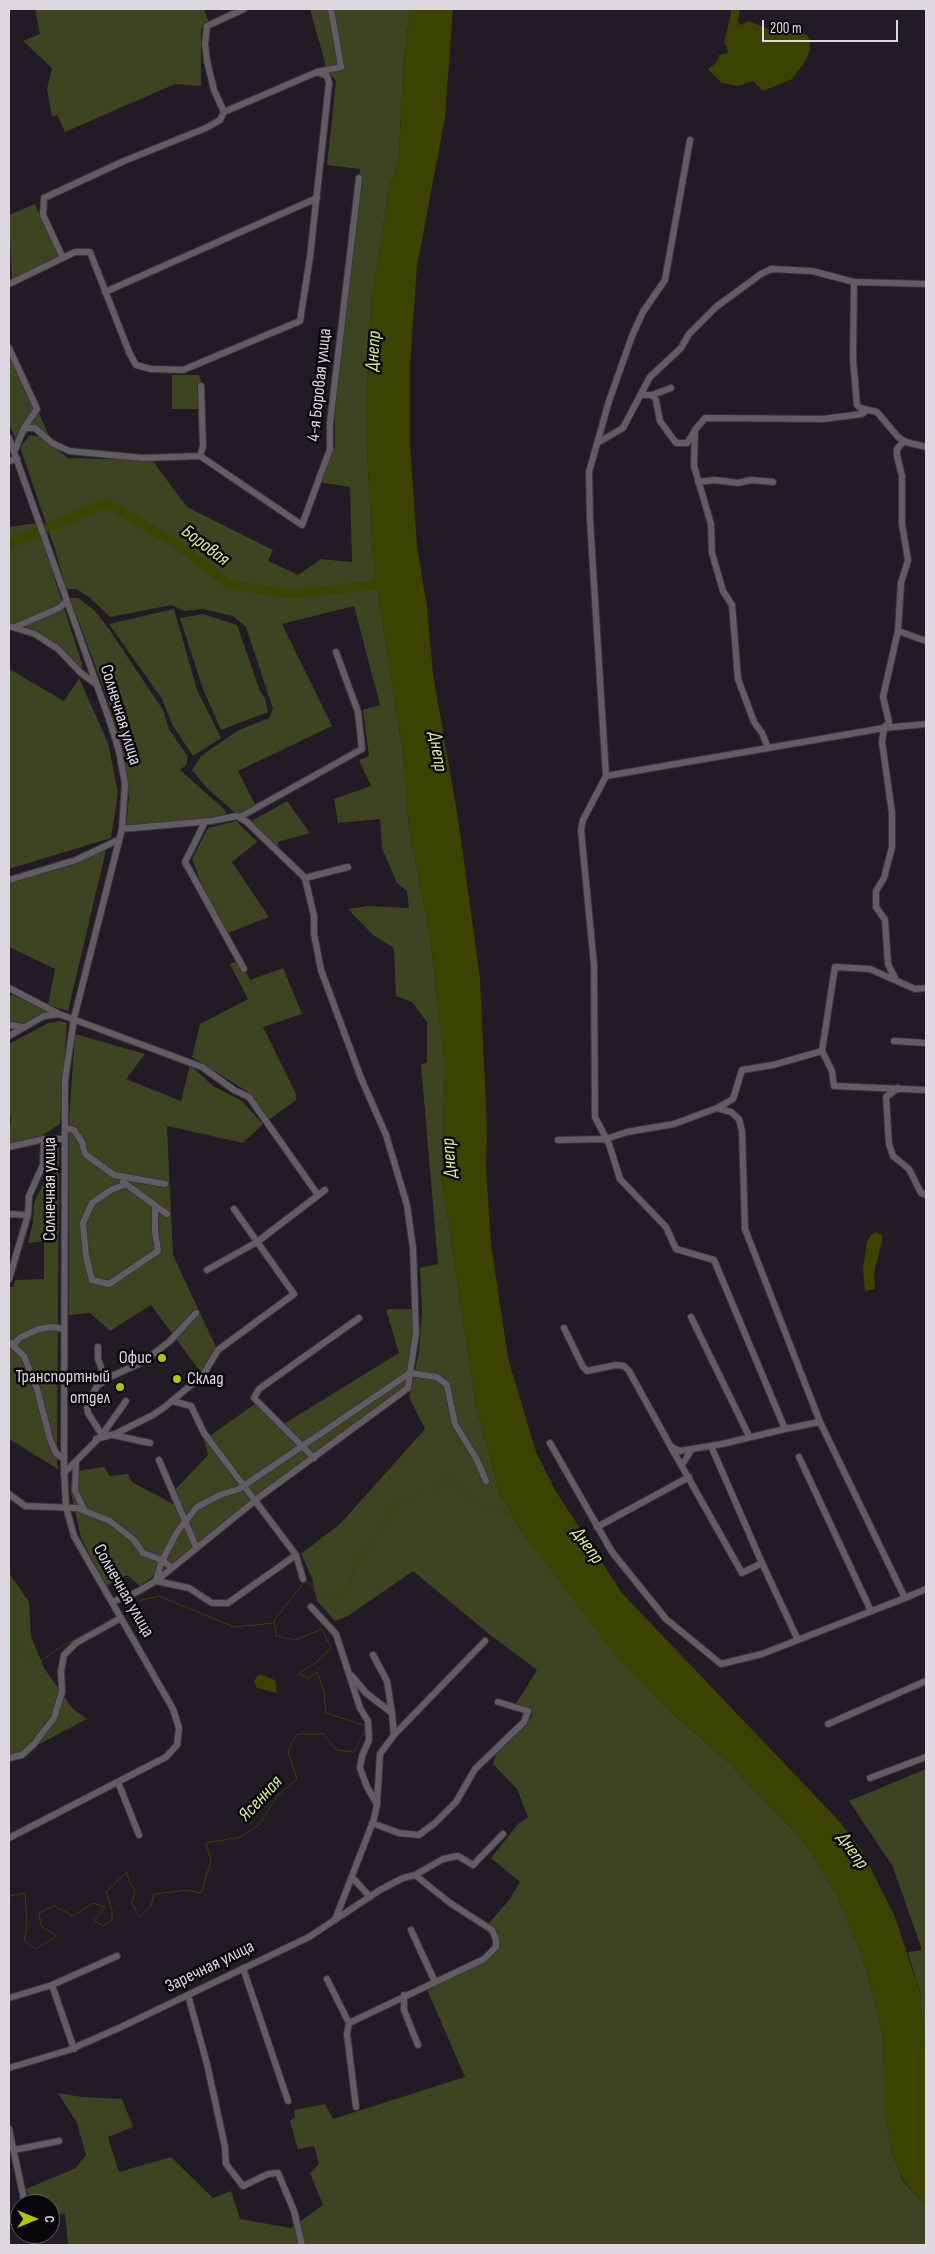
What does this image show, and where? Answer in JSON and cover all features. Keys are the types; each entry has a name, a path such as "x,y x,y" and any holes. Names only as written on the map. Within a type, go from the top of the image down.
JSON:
{"street":[{"path":"224,112 214,90 207,60 205,44 207,26 244,9"},
{"path":"63,258 43,215 44,198 124,161 206,128 220,120 224,112 317,72 341,67 331,9"},
{"path":"9,284 83,250 90,252 104,292 136,365 151,369 183,370 238,349 300,321 317,198 329,83 327,76 317,72"},
{"path":"690,140 665,280 646,306 632,336 609,401 589,472 606,776 583,820 581,830 594,966 595,1117 606,1139 620,1179 666,1227 676,1249 714,1260 785,1429"},
{"name":"4-я Боровая улица","path":"200,456 302,525 330,449 331,414 359,178"},
{"path":"104,292 317,198"},
{"path":"599,442 623,428 650,377 681,348 689,334 716,307 760,274 771,269 812,271 854,282 926,284"},
{"path":"854,282 853,359 858,406 877,412 904,441 926,446"},
{"path":"9,348 37,409 24,428 14,452"},
{"path":"24,428 35,428 52,443 69,452 143,458 200,456 202,446 201,386"},
{"path":"641,395 652,395 671,388"},
{"path":"652,395 656,400 660,421 676,443 686,443 705,418 822,419 862,414 867,410"},
{"path":"695,430 694,466 711,524 712,553 723,591 732,605 738,679 754,722 762,733 768,748"},
{"name":"Солнечная улица","path":"9,438 97,685 119,751 125,784 122,829 73,1020 65,1080 64,1473 66,1507 74,1536 173,1709 180,1728 177,1745 166,1757 9,1838"},
{"path":"896,980 888,964 885,920 876,907 876,891 884,878 892,847 892,813 887,767 883,753 884,728 889,722 883,696 898,631 901,583 908,560 902,524 902,476 897,456 898,449 904,441"},
{"path":"9,461 17,460"},
{"path":"698,482 715,480 772,482"},
{"path":"12,627 59,608 67,601"},
{"path":"12,627 35,634 58,649 81,673 97,685"},
{"path":"898,631 926,641"},
{"path":"122,829 240,817 362,749 358,712 336,652"},
{"path":"606,776 884,728 926,724"},
{"path":"112,1602 136,1593 156,1581 196,1547 408,1388 416,1333 416,1287 407,1205 386,1135 361,1078 321,970 314,934 314,916 305,878 240,817"},
{"path":"205,822 185,862 244,969"},
{"path":"9,880 76,860 118,840"},
{"path":"305,878 348,867"},
{"path":"926,988 915,989 870,968 835,967 822,1038 822,1051 832,1071 834,1086 926,1090"},
{"path":"9,988 73,1020 185,1059 202,1067 234,1090 249,1097 318,1195"},
{"path":"9,1036 44,1016 60,1014"},
{"path":"9,1025 24,1027"},
{"path":"894,1041 926,1043"},
{"path":"558,1140 606,1139 627,1132 674,1124 717,1108 733,1098 742,1070 773,1065 822,1051"},
{"path":"898,1088 886,1097 889,1144 894,1156 909,1169 921,1193 926,1195"},
{"path":"717,1108 731,1112 739,1119 742,1130 745,1229 820,1422 905,1598"},
{"path":"65,1128 74,1130 82,1142 85,1154 167,1214"},
{"path":"9,1147 44,1139 65,1138"},
{"path":"9,1279 28,1215 29,1196 43,1165 44,1139"},
{"path":"114,1175 166,1184"},
{"path":"126,1184 111,1190 92,1203 84,1223 86,1256 92,1280 109,1284 158,1251 155,1231 155,1207"},
{"path":"207,1270 258,1242 325,1190"},
{"path":"99,1437 112,1435 153,1415 203,1375 218,1350 294,1294 234,1209"},
{"path":"9,1214 28,1215"},
{"path":"99,1437 88,1413 87,1405 98,1386 142,1362 170,1341 196,1313"},
{"path":"692,1317 749,1436"},
{"path":"314,1458 254,1398 259,1389 359,1318"},
{"path":"10,1343 39,1329 53,1327 64,1329"},
{"path":"564,1328 583,1367 587,1370 616,1365 624,1366 629,1371 742,1573 762,1563"},
{"path":"9,1338 10,1343 24,1356 37,1389 50,1439 56,1453 64,1459"},
{"path":"98,1347 98,1359 106,1380"},
{"path":"156,1581 162,1560 185,1522 197,1507 220,1495 239,1489 410,1373 438,1377 447,1384 455,1424 476,1458 486,1481"},
{"path":"64,1473 99,1437 126,1401"},
{"path":"172,1401 191,1406 204,1433 296,1555 303,1580"},
{"path":"671,1447 680,1451 711,1446 749,1436 820,1422"},
{"path":"112,1435 150,1443"},
{"path":"550,1443 568,1470 612,1552 666,1619 721,1664 762,1654 926,1589"},
{"path":"711,1446 798,1640"},
{"path":"682,1465 692,1449"},
{"path":"799,1457 872,1611"},
{"path":"76,1460 75,1492 85,1511"},
{"path":"159,1460 196,1547"},
{"path":"597,1527 689,1478"},
{"path":"9,1494 25,1506 66,1507 85,1511 110,1521 134,1540 143,1553 162,1560 172,1568"},
{"path":"156,1581 189,1588 212,1603 228,1603 296,1555"},
{"path":"311,1607 336,1634 360,1708 368,1720 369,1740 362,1756 360,1768 367,1787 377,1804"},
{"path":"9,1758 22,1755 34,1744 54,1718 62,1692 61,1671 64,1655 76,1643 121,1618"},
{"path":"334,1922 372,1823 377,1804 380,1754 394,1735 485,1641"},
{"path":"373,1655 387,1680 394,1735"},
{"path":"345,1662 355,1682 392,1714"},
{"path":"828,1724 926,1681"},
{"path":"372,1823 399,1833 418,1836 446,1812 456,1802 475,1769 524,1722 528,1710 498,1702"},
{"path":"870,1778 926,1757"},
{"path":"118,1782 139,1835"},
{"name":"Заречная улица","path":"9,2068 74,2049 309,1937 370,1897 403,1878 415,1875 433,1864 452,1857 462,1857 470,1865 473,1865 503,1834"},
{"path":"349,2023 404,1995 484,1959 494,1950 496,1939 492,1930 450,1903 415,1875"},
{"path":"352,1877 370,1897"},
{"path":"411,1930 435,1982"},
{"path":"9,1998 52,1985 117,1956"},
{"path":"243,1968 288,2101"},
{"path":"327,1978 349,2023 347,2034 356,2107"},
{"path":"52,1985 74,2049"},
{"path":"188,1995 226,2147 226,2164 243,2186 268,2174 278,2173 294,2212 302,2245"},
{"path":"404,1995 404,2010 418,2045"},
{"path":"9,2129 23,2194"},
{"path":"14,2150 59,2141"}],"shaded area":[{"path":"35,9 204,9 209,23 201,29 201,86 175,84 65,132 57,115 52,117 47,89 52,68 23,41 40,34"},
{"path":"310,9 410,9 403,70 399,155 388,194 371,305 366,407 373,561 404,759 409,829 430,935 445,1065 442,1180 476,1406 499,1491 520,1530 662,1704 727,1761 805,1843 837,1896 861,1953 876,2003 882,2034 886,2096 885,2112 891,2149 902,2180 926,2206 926,2245 68,2245 65,2213 60,2214 60,2194 28,2194 26,2189 76,2168 86,2155 77,2123 58,2093 82,2097 122,2099 133,2127 108,2137 119,2172 171,2157 213,2198 231,2191 240,2219 291,2228 323,2205 310,2173 319,2164 314,2146 298,2149 290,2121 295,2117 294,2110 325,2104 333,2119 465,2077 425,1985 489,1958 496,1948 487,1929 488,1924 510,1899 520,1882 491,1858 518,1824 528,1817 517,1789 493,1764 496,1754 533,1715 515,1705 537,1670 489,1634 413,1571 348,1616 335,1621 317,1601 312,1578 301,1554 341,1523 425,1429 409,1397 419,1352 422,1312 420,1268 438,1264 421,1064 427,1063 427,1022 412,1002 396,996 394,948 373,935 348,909 367,906 409,908 407,891 397,883 382,848 380,819 338,823 334,799 371,786 359,760 369,756 363,710 380,705 354,606 282,624 332,726 238,771 257,808 240,817 207,788 192,770 201,756 237,731 269,718 273,709 246,627 233,616 202,609 184,611 172,605 110,617 89,597 76,589 66,589 56,553 20,447 30,435 41,437 68,458 152,460 187,507 273,550 268,561 298,575 321,559 352,562 350,487 317,482 335,447 335,400 360,169 327,165 336,81 327,70"},
{"path":"35,204 59,258 12,281 9,215"},
{"path":"9,346 50,438 33,428 17,442 9,424"},
{"path":"172,375 199,375 202,384 202,409 172,409"},
{"path":"37,523 83,667 80,669 52,642 9,625 9,527"},
{"path":"70,598 78,598 95,611 109,629 163,710 169,729 188,757 186,765 180,770 224,809 227,815 204,820 126,827 129,797 122,754 107,697"},
{"path":"174,609 197,690 221,738 193,756 173,726 162,699 109,624"},
{"path":"203,614 237,625 260,691 265,698 268,712 221,730 203,689 180,618"},
{"path":"9,669 64,701 79,678 108,743 118,793 111,838 9,869"},
{"path":"287,801 310,833 278,842 279,850 248,823"},
{"path":"236,821 257,842 232,862 269,917 228,933 207,899 192,859 208,828"},
{"path":"106,850 68,1011 48,1005 55,969 9,947 9,879"},
{"path":"240,960 250,980 283,968 302,1014 263,1027 296,1094 296,1100 269,1120 248,1092 192,1057 200,1024 248,999 230,964"},
{"path":"9,995 62,1016 48,1017 27,1030 9,1029"},
{"path":"60,1021 67,1023 60,1124 35,1140 9,1151 9,1127 11,1122 9,1105 9,1044 48,1023"},
{"path":"75,1034 145,1054 126,1079 181,1101 190,1065 213,1086 242,1101 263,1124 243,1143 167,1126 173,1255 216,1347 202,1374 151,1305 110,1331 90,1313 69,1315 69,1120"},
{"path":"59,1144 58,1469 9,1439 9,1287 14,1287 15,1280 44,1279 44,1241 28,1243 33,1222 34,1203 46,1178 47,1147"},
{"path":"414,1309 407,1390 140,1586 127,1575 106,1586 81,1538 70,1487 77,1471 104,1467 110,1476 128,1474 132,1482 175,1505 175,1490 208,1455 204,1440 259,1401 282,1425 399,1353 386,1310"},
{"path":"9,1573 29,1602 31,1636 44,1668 73,1709 87,1719 9,1760"},
{"path":"926,1769 926,2065 920,1993 908,1952 922,1950 893,1867 849,1801"}],"water":[{"name":"Днепр","path":"410,9 453,9 445,117 417,266 410,363 410,445 417,546 427,607 433,674 458,818 480,978 487,1129 486,1167 491,1244 508,1358 536,1452 555,1490 621,1592 840,1822 862,1851 895,1917 920,1993 926,2065 926,2206 902,2179 891,2149 885,2112 886,2096 882,2034 876,2003 861,1953 837,1896 805,1843 727,1761 662,1704 617,1658 520,1530 499,1491 476,1406 442,1180 445,1065 430,935 409,829 404,759 373,561 368,469 366,407 371,305 388,194 399,155 403,70"},
{"path":"732,9 740,9 738,21 740,25 749,21 778,33 805,34 809,38 810,50 806,60 792,79 763,91 753,81 738,86 722,83 708,69 717,62 719,55 728,53 724,43"},
{"path":"876,1232 882,1235 882,1242 874,1273 875,1289 865,1291 863,1268 867,1242 871,1235"},
{"path":"259,1674 275,1680 277,1693 257,1688 254,1681"}],"waterway":[{"name":"Боровая","path":"9,544 106,503 174,542 228,584 290,594 387,584"},
{"name":"Ясенная","path":"366,1726 326,1713 324,1692 317,1672 308,1678 298,1674 318,1661 331,1648 322,1629 295,1640 276,1636 274,1620 306,1580 323,1601 349,1590 355,1562 374,1541 395,1501 418,1495 430,1496 450,1476 475,1502 512,1515"},
{"path":"121,1613 142,1600 159,1596 234,1627 274,1623"},
{"path":"100,1626 117,1615"},
{"path":"9,1627 18,1646 37,1663 85,1634"},
{"name":"Ясенная","path":"9,1896 25,1893 27,1928 24,1940 35,1949 57,1936 41,1926 39,1913 54,1906 73,1916 93,1903 105,1907 94,1921 104,1926 112,1920 112,1910 106,1892 127,1872 129,1881 135,1890 132,1903 139,1917 151,1906 154,1894 188,1890 201,1893 211,1861 206,1843 241,1837 259,1825 277,1796 297,1779 288,1751 297,1734 324,1734 336,1750 354,1752 365,1730"}],"place":[{"name":"Офис","path":"162,1358"},
{"name":"Склад","path":"177,1379"},
{"name":"Транспортный отдел","path":"120,1387"}]}
